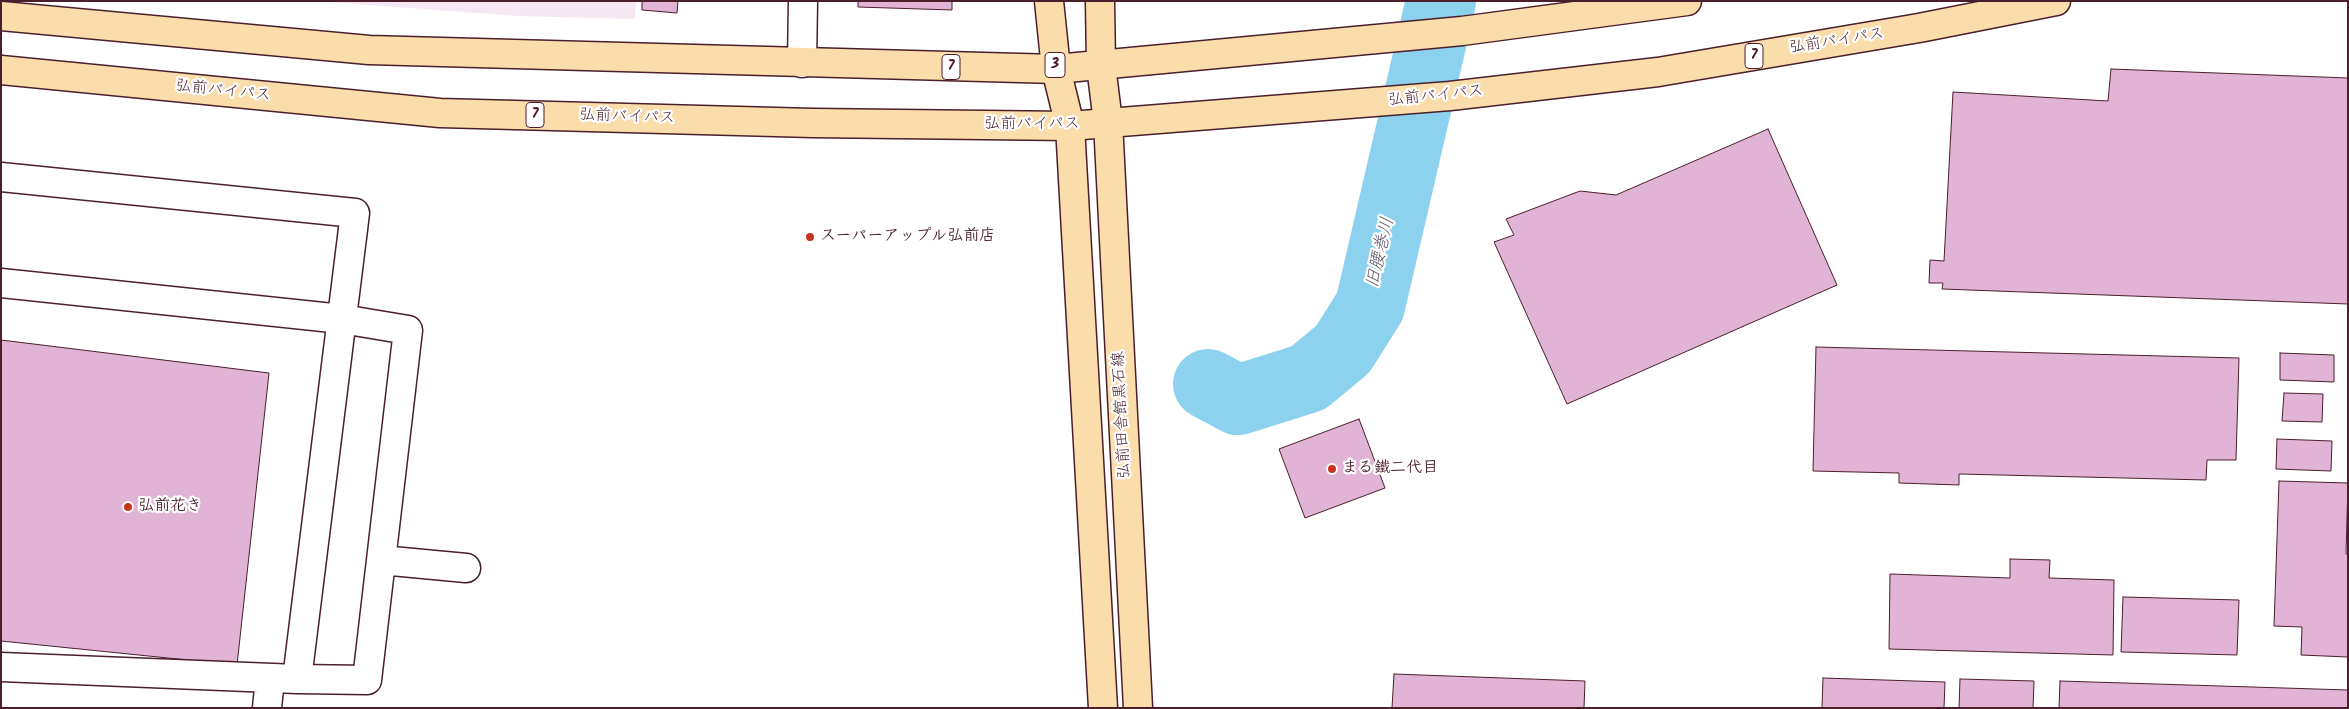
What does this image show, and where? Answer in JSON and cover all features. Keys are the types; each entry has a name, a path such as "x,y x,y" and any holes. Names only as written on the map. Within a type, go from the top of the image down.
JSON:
{"main road":[{"name":"3","path":"1049,1 1056,70 1070,126"},
{"name":"弘前田舎館黒石線","path":"1100,1 1101,66 1108,122 1138,708"},
{"name":"7","path":"1,16 369,50 1056,70 1462,31 1687,1"},
{"name":"弘前バイパス","path":"1,70 440,113 814,123 1070,126 1357,105 1668,70 1919,28 2056,1"},
{"path":"1070,126 1103,708"}],"lane":[{"path":"802,63 803,1"},
{"path":"1,177 355,213 297,679"},
{"path":"1,283 342,318 408,330 367,680 1,667"},
{"path":"381,560 466,568"},
{"path":"267,708 270,678"}],"shaded area":[{"path":"315,1 636,1 635,19 518,16"}],"building":[{"path":"642,1 678,1 677,13 642,10"},
{"path":"858,1 952,1 952,10 858,7"},
{"path":"2111,69 2348,78 2348,304 1942,289 1943,283 1929,283 1930,260 1944,261 1953,92 2108,101"},
{"path":"1768,129 1837,285 1567,404 1494,242 1514,235 1506,219 1580,191 1616,195"},
{"name":"弘前花き","path":"1,340 269,373 237,665 1,641"},
{"path":"1816,347 2239,358 2236,460 2207,460 2206,480 1959,474 1959,485 1899,483 1899,473 1813,471"},
{"path":"2280,353 2334,355 2334,382 2280,380"},
{"path":"2284,393 2323,394 2322,422 2282,421"},
{"name":"まる鐵二代目","path":"1359,419 1385,488 1305,518 1279,449"},
{"path":"2277,439 2332,441 2331,471 2276,469"},
{"path":"2279,481 2348,483 2346,554 2348,554 2348,657 2301,655 2302,627 2274,626"},
{"path":"2010,559 2050,560 2049,578 2114,580 2113,655 1889,649 1890,574 2010,578"},
{"path":"2123,597 2239,600 2237,655 2121,652"},
{"path":"1394,674 1585,681 1584,708 1392,708"},
{"path":"1823,678 1945,682 1944,708 1822,708"},
{"path":"1960,679 2034,681 2033,708 1959,708"},
{"path":"2060,681 2348,690 2348,708 2059,708"}],"waterway":[{"name":"旧腰巻川","path":"1208,384 1238,400 1308,378 1343,349 1370,306 1441,1"}],"place":[{"name":"スーパーアップル弘前店","path":"810,237"},
{"name":"まる鐵二代目","path":"1332,469"},
{"name":"弘前花き","path":"128,507"}]}
